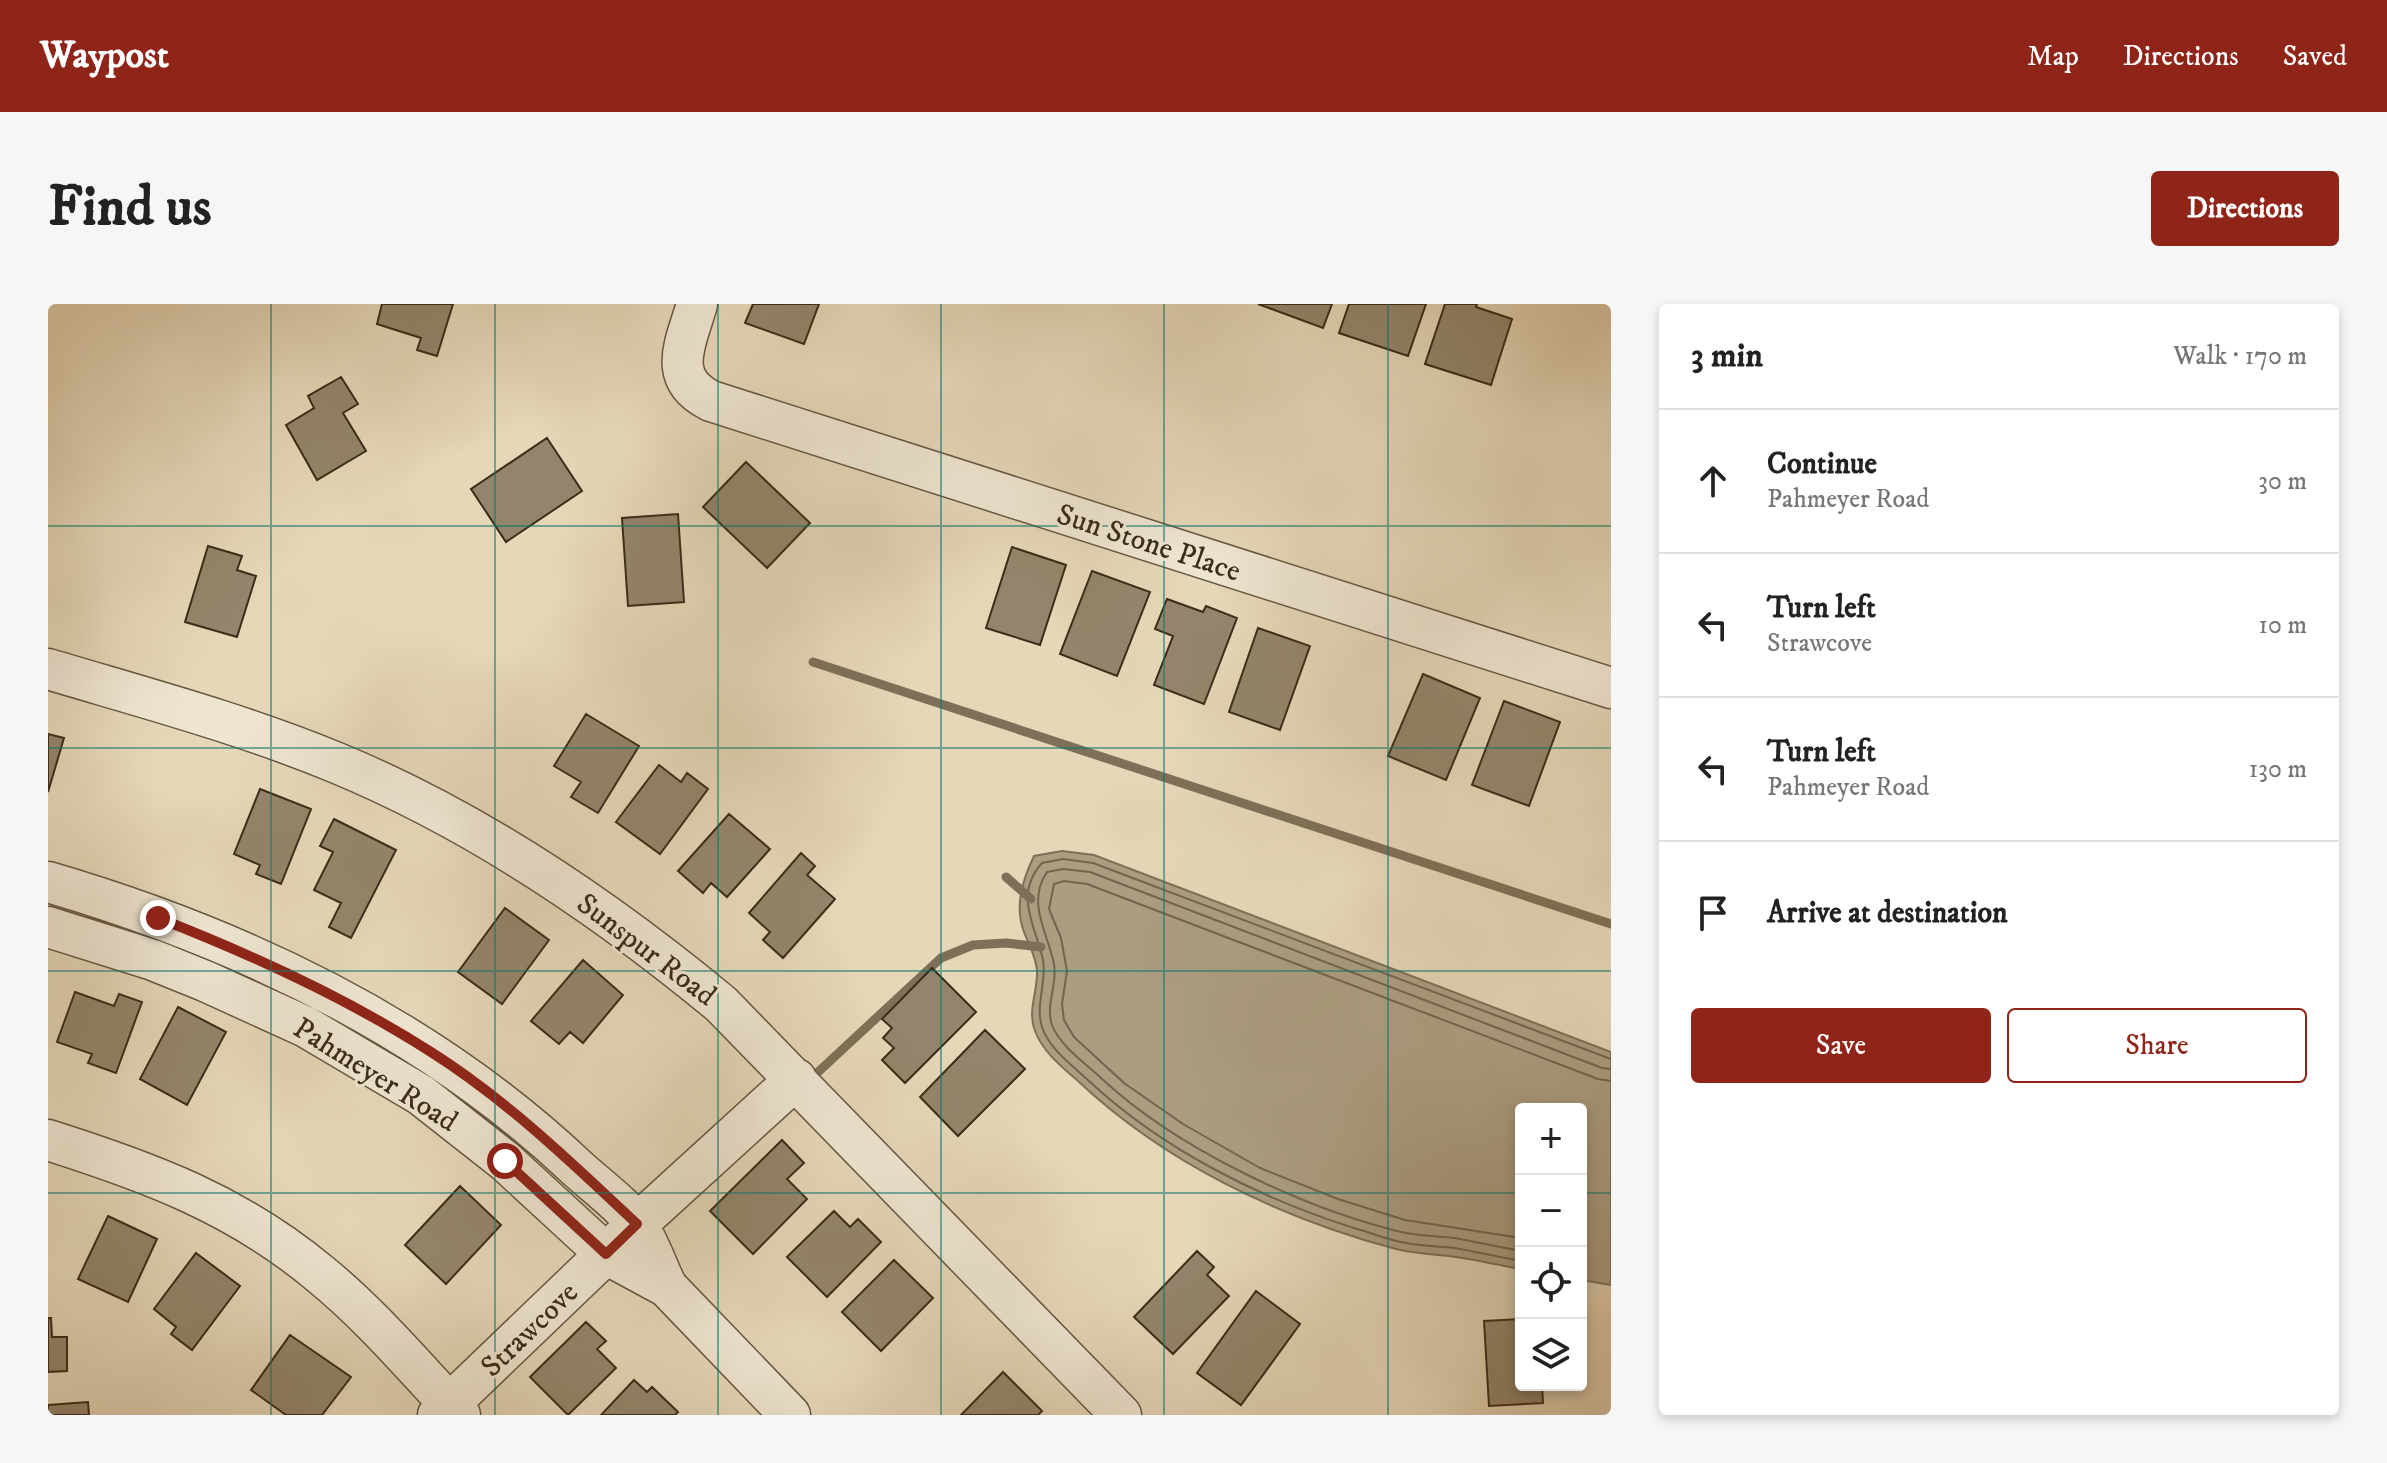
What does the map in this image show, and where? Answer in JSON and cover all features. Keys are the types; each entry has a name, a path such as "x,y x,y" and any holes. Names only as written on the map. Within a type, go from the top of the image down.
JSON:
{"street":[{"name":"Sun Stone Place","path":"697,304 681,359 684,378 699,395 724,406 1611,688"},
{"name":"Sunspur Road","path":"48,669 255,732 338,763 429,806 533,867 655,949 721,1004 1121,1415"},
{"name":"Pahmeyer Road","path":"50,893 158,918 231,947 306,981 434,1054 549,1141 637,1224 667,1287"},
{"name":"Pahmeyer Road","path":"48,927 153,960 205,981 306,1027 421,1095 472,1133 606,1254 667,1287 790,1415"},
{"name":"Strawcove","path":"449,1411 637,1224 796,1079"},
{"path":"48,1140 138,1169 192,1192 265,1234 318,1271 359,1308 449,1411"}],"water":[{"path":"1062,851 1094,855 1611,1052 1611,1285 1587,1281 1587,1103 1515,1103 1515,1268 1403,1251 1310,1221 1226,1184 1148,1137 1066,1070 1038,1039 1032,1008 1037,971 1020,912 1021,893 1034,856"}],"building":[{"path":"382,304 453,304 437,356 417,350 421,338 377,324"},
{"path":"753,304 819,304 804,344 745,323"},
{"path":"1258,304 1332,304 1323,328"},
{"path":"1349,304 1426,304 1408,356 1339,333"},
{"path":"1445,304 1477,304 1476,307 1512,319 1491,385 1425,364"},
{"path":"341,377 358,404 343,413 366,451 317,480 286,425 314,408 308,396"},
{"path":"547,438 582,491 506,542 471,489"},
{"path":"746,462 810,523 767,568 703,507"},
{"path":"678,514 684,602 628,606 622,518"},
{"path":"208,546 242,556 237,570 256,576 237,637 185,622"},
{"path":"1012,547 1066,565 1040,645 986,628"},
{"path":"1092,571 1150,592 1117,676 1060,654"},
{"path":"1167,599 1203,612 1206,606 1237,618 1204,704 1154,685 1173,636 1155,629"},
{"path":"1258,628 1310,646 1280,730 1229,712"},
{"path":"1423,674 1480,698 1446,780 1388,756"},
{"path":"1504,701 1560,722 1529,806 1472,785"},
{"path":"586,714 639,746 598,813 571,797 581,782 554,766"},
{"path":"48,734 64,738 48,792"},
{"path":"659,765 681,782 687,773 708,789 660,854 616,822"},
{"path":"260,789 311,809 281,884 256,874 260,865 234,854"},
{"path":"729,814 770,849 727,897 711,883 703,893 678,871"},
{"path":"334,819 396,850 351,938 329,927 341,903 314,890 333,852 320,846"},
{"path":"801,853 815,866 807,875 835,899 783,958 763,940 770,932 749,913"},
{"path":"505,908 549,940 502,1004 458,972"},
{"path":"583,960 623,995 583,1043 570,1032 559,1044 531,1021"},
{"path":"932,968 976,1012 905,1083 882,1060 894,1048 883,1038 892,1028 882,1019"},
{"path":"75,992 114,1006 119,994 142,1002 116,1073 88,1063 92,1054 57,1042"},
{"path":"178,1007 226,1032 187,1105 140,1079"},
{"path":"985,1030 1025,1069 958,1136 920,1097"},
{"path":"782,1140 804,1163 787,1179 807,1199 753,1254 710,1211"},
{"path":"460,1186 501,1225 446,1284 405,1245"},
{"path":"834,1211 850,1227 858,1219 881,1242 827,1297 787,1257"},
{"path":"108,1216 157,1239 128,1302 78,1279"},
{"path":"1197,1251 1214,1267 1207,1275 1229,1296 1173,1354 1134,1317"},
{"path":"196,1253 240,1286 192,1350 171,1334 176,1327 154,1309"},
{"path":"894,1260 933,1298 881,1351 842,1312"},
{"path":"1256,1291 1300,1324 1241,1405 1197,1373"},
{"path":"48,1318 51,1318 52,1337 67,1337 67,1371 48,1372"},
{"path":"1515,1319 1515,1391 1542,1391 1543,1403 1489,1406 1484,1321"},
{"path":"586,1322 606,1341 597,1349 616,1368 568,1415 530,1377"},
{"path":"290,1335 351,1377 322,1415 286,1415 251,1390"},
{"path":"1003,1372 1042,1411 1038,1415 961,1415"},
{"path":"634,1380 647,1392 652,1387 678,1412 675,1415 601,1415"},
{"path":"88,1402 89,1415 48,1415 48,1405"}],"waterway":[{"path":"813,662 1611,924"},
{"path":"1006,877 1031,899"},
{"path":"817,1073 941,958 973,945 1006,943 1041,947"}],"route":[{"path":"158,918 306,981 434,1054 549,1141 637,1224 606,1254 505,1161"}]}
